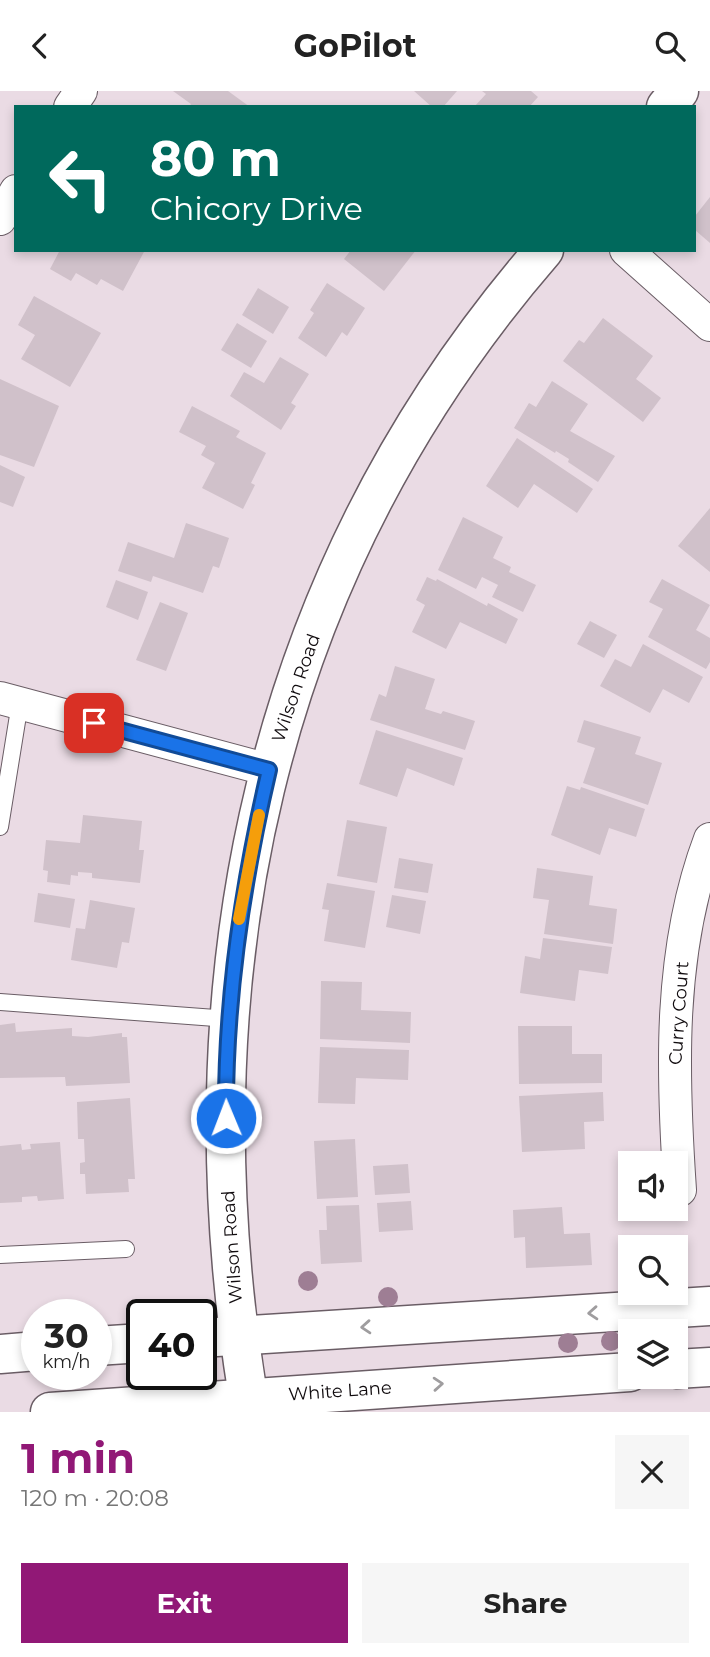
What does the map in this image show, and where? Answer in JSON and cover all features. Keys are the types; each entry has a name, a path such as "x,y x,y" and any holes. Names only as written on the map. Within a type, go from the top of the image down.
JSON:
{"street":[{"path":"668,105 679,91"},
{"path":"0,219 14,194"},
{"name":"Wilson Road","path":"251,1404 220,1337 229,1019 247,869 269,770 295,683 323,610 366,515 410,435 460,358 542,252"},
{"path":"627,252 710,325"},
{"path":"10,701 269,770"},
{"name":"Curry Court","path":"678,1151 674,1050 678,985 691,908 710,839"},
{"path":"220,1337 710,1305"},
{"path":"0,1354 21,1352"},
{"path":"688,1368 710,1367"},
{"name":"White Lane","path":"50,1412 251,1404 618,1373"}],"lane":[{"path":"0,827 10,701"},
{"path":"0,1002 229,1019"},
{"path":"0,1255 126,1249"}],"building":[{"path":"173,91 228,91 247,105 190,105"},
{"path":"414,91 457,91 445,105 430,105"},
{"path":"482,91 531,91 538,97 531,105 476,105 486,94"},
{"path":"710,197 710,243 696,231 696,215"},
{"path":"59,252 144,252 123,291 101,279 97,285 76,273 71,281 50,269"},
{"path":"349,252 414,252 384,291 344,259"},
{"path":"327,283 365,308 347,336 342,332 326,357 298,338 314,313 310,310"},
{"path":"258,288 289,307 273,334 242,315"},
{"path":"34,296 101,333 70,387 21,359 35,335 18,325"},
{"path":"603,318 653,356 636,379 661,398 643,422 563,361 579,340 584,343"},
{"path":"237,323 267,341 251,368 221,350"},
{"path":"280,357 309,374 291,403 296,406 281,430 230,396 244,372 264,383"},
{"path":"0,379 59,406 34,467 0,455"},
{"path":"552,381 588,404 570,431 615,456 598,482 568,462 569,459 514,428 529,403 536,407"},
{"path":"192,406 240,431 236,437 266,453 251,483 255,485 243,509 202,488 215,463 201,455 206,446 179,432"},
{"path":"517,438 593,489 577,513 534,484 518,508 486,486"},
{"path":"0,465 25,477 13,507 0,502"},
{"path":"710,508 710,572 678,546"},
{"path":"463,517 503,537 493,558 511,567 509,572 536,585 523,612 492,597 498,585 482,577 476,589 438,570"},
{"path":"186,523 229,538 219,568 213,566 203,593 153,576 151,582 118,571 128,542 174,558"},
{"path":"427,577 436,581 437,579 518,619 506,644 460,622 446,649 412,632 425,605 416,600"},
{"path":"662,579 710,605 696,630 710,638 710,662 706,669 648,637 663,609 649,602"},
{"path":"116,580 148,592 138,620 106,607"},
{"path":"160,602 188,613 166,671 136,660"},
{"path":"590,621 617,635 604,658 577,644"},
{"path":"643,644 703,677 689,703 663,689 650,713 600,686 615,659 631,667"},
{"path":"395,666 435,679 425,709 441,714 443,711 475,721 465,750 370,720 379,694 386,697"},
{"path":"584,720 641,737 635,754 662,763 648,805 583,783 595,748 577,742"},
{"path":"376,730 463,758 454,786 407,768 397,797 359,784"},
{"path":"567,786 580,790 581,787 645,809 636,837 609,828 600,855 551,835"},
{"path":"83,815 142,821 139,850 144,850 140,883 92,878 92,873 78,872 78,876 71,875 70,885 47,882 48,871 43,870 46,840 80,843"},
{"path":"347,820 387,827 377,883 337,876"},
{"path":"399,858 433,864 428,893 394,888"},
{"path":"537,868 593,876 589,905 617,909 613,944 544,934 549,900 533,898"},
{"path":"327,883 375,891 365,948 324,941 329,910 322,909"},
{"path":"38,893 75,899 70,928 34,922"},
{"path":"392,895 426,901 420,934 386,927"},
{"path":"90,900 135,908 129,943 122,942 117,968 71,960 76,928 85,929"},
{"path":"543,938 612,947 608,974 579,970 575,1001 520,993 525,956 540,959"},
{"path":"321,981 362,982 361,1010 411,1012 410,1043 320,1039"},
{"path":"15,1023 16,1032 72,1028 72,1036 122,1033 122,1037 127,1037 130,1083 66,1086 65,1077 0,1078 0,1025"},
{"path":"518,1026 572,1026 572,1054 602,1054 602,1083 519,1084"},
{"path":"320,1047 409,1050 408,1080 356,1078 355,1104 318,1103"},
{"path":"603,1092 604,1121 584,1122 585,1149 522,1152 519,1096"},
{"path":"130,1098 135,1179 128,1179 129,1192 86,1194 85,1174 80,1174 80,1163 85,1162 84,1139 78,1139 77,1102"},
{"path":"355,1139 358,1197 317,1199 314,1141"},
{"path":"60,1142 64,1199 38,1201 37,1196 22,1197 22,1202 0,1203 0,1146 21,1144 22,1150 31,1149 30,1144"},
{"path":"408,1164 410,1193 375,1195 373,1166"},
{"path":"411,1201 413,1230 379,1232 377,1203"},
{"path":"359,1205 362,1262 321,1264 319,1230 327,1230 326,1206"},
{"path":"562,1207 564,1234 590,1233 592,1265 526,1268 525,1237 514,1238 513,1210"}],"slow traffic":[{"path":"239,919 259,815"}],"route":[{"path":"94,723 269,770 247,869 231,982 225,1073 226,1118"}]}
